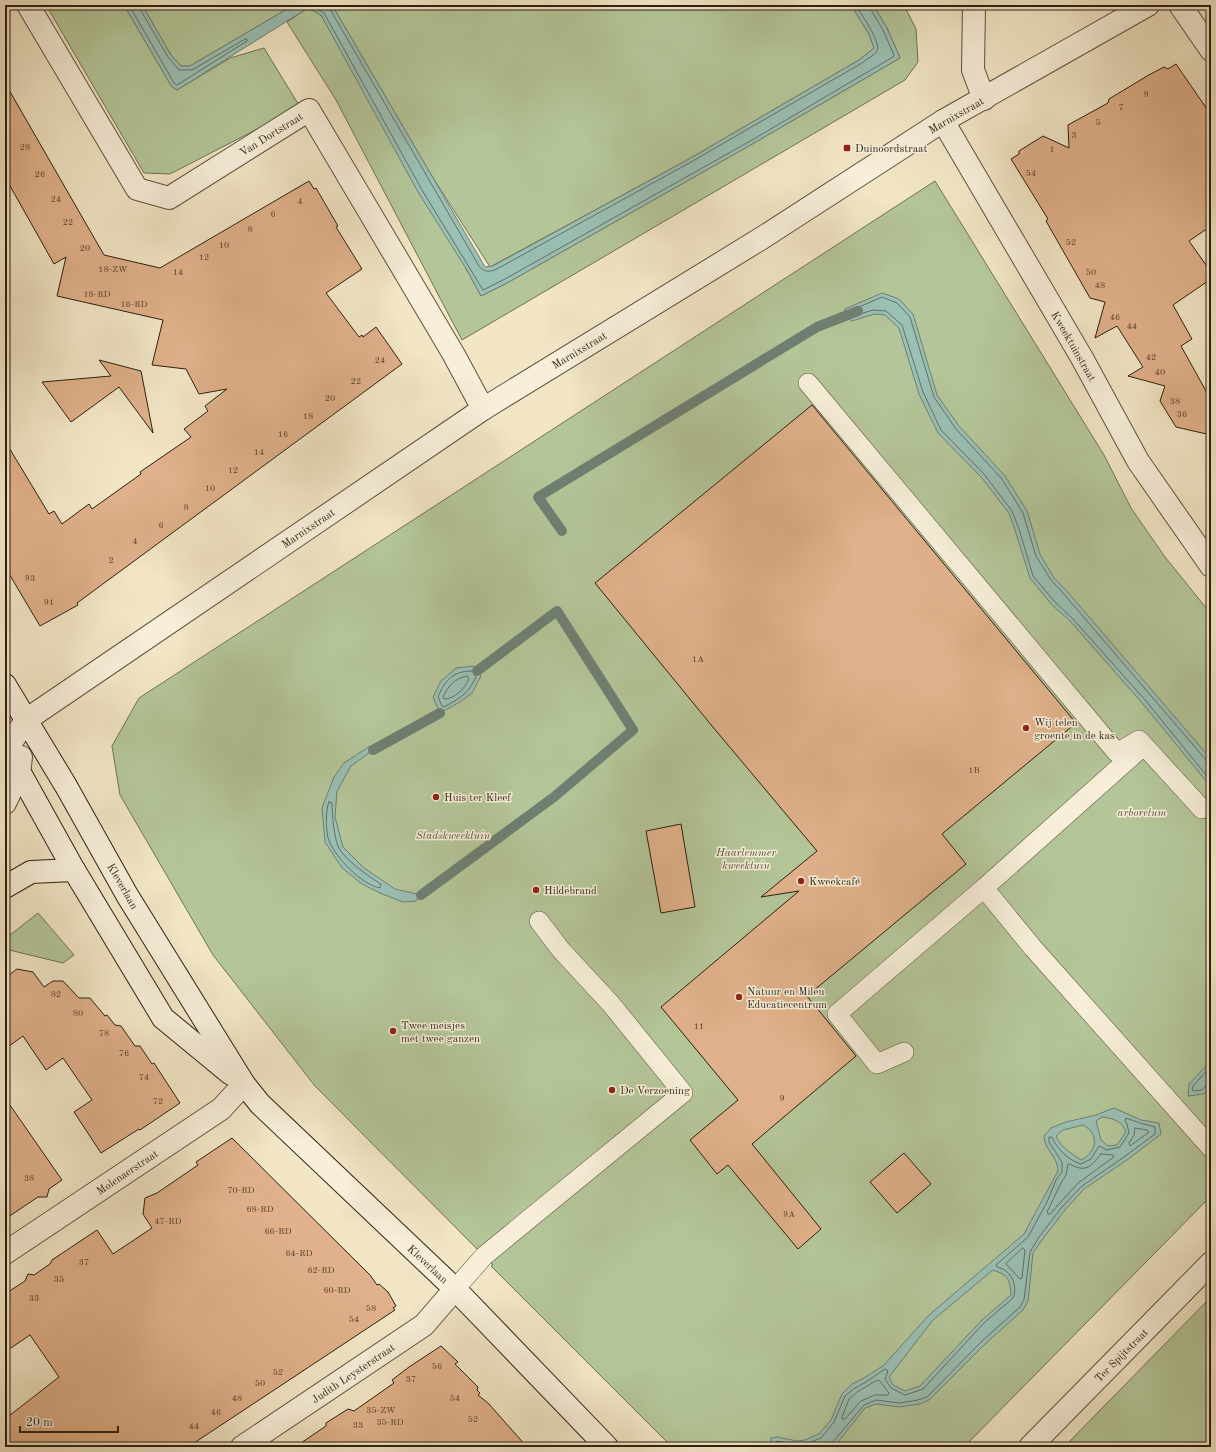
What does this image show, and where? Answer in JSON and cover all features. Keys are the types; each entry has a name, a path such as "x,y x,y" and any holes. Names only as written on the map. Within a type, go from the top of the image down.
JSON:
{"street":[{"name":"Van Dortstraat","path":"28,5 137,189 169,198 309,110 454,355 483,409"},
{"path":"974,5 973,70 984,99"},
{"name":"Marnixstraat","path":"26,720 483,409 762,238 943,121 1148,5"},
{"path":"1180,5 1211,50"},
{"name":"Kweektuinstraat","path":"943,121 1082,358 1138,461 1211,566"},
{"name":"Kleverlaan","path":"5,685 66,786 127,895 244,1084 260,1104 455,1289 607,1447"},
{"path":"6,749 26,720"},
{"path":"5,803 19,774 26,720"},
{"name":"Kleverlaan","path":"6,749 74,870 162,1018 244,1084"},
{"path":"5,887 31,872 74,870"},
{"name":"Molenaerstraat","path":"5,1253 221,1109 244,1084"},
{"name":"Ter Spijtstraat","path":"1030,1447 1211,1263"},
{"name":"Judith Leysterstraat","path":"242,1447 424,1325 455,1289"}],"lane":[{"path":"808,383 1117,753 1139,740 1202,809"},
{"path":"904,1052 878,1064 837,1014 984,888 1144,746"},
{"path":"984,888 1033,948 1211,1148"},
{"path":"455,1289 484,1256 683,1093 612,1004 570,960 539,921"}],"green space":[{"path":"46,5 124,5 172,87 177,90 230,58 264,48 300,107 170,174 144,173"},
{"path":"142,5 294,5 190,66 181,66 171,55"},
{"path":"332,5 851,5 869,34 874,48 859,60 689,159 490,267 430,173"},
{"path":"873,5 904,5 916,29 918,62 905,80 462,340 336,100 287,22 308,8 321,15 481,296 507,283 754,143 900,58 887,28"},
{"name":"Haarlemmer kweektuin","path":"935,181 1104,455 1131,508 1165,557 1211,614 1211,1196 964,1447 672,1447 491,1266 493,1265 315,1086 213,955 120,795 112,746 139,698"},
{"path":"38,913 74,955 63,963 5,949 5,939"},
{"path":"1211,1297 1211,1447 1064,1447"}],"water":[{"path":"124,5 142,5 171,55 181,66 190,66 294,5 332,5 485,267 493,266 689,159 859,60 874,48 869,34 851,5 873,5 887,28 900,58 754,143 507,283 481,296 467,270 418,192 321,15 308,8 177,90 172,87"},
{"path":"882,293 899,299 913,314 937,395 959,426 1005,476 1027,511 1040,554 1054,578 1066,590 1211,759 1211,787 1143,704 1070,621 1052,605 1030,578 1009,513 981,477 938,433 919,394 899,328 885,315 874,314 852,321 845,316 845,309"},
{"path":"474,666 481,676 472,693 460,702 440,713 433,697 441,681 456,668"},
{"path":"370,746 373,750 351,766 337,791 335,817 343,847 364,868 395,889 421,895 416,901 403,902 362,884 342,868 325,842 322,808 334,777 344,763"},
{"path":"1211,1061 1211,1086 1204,1094 1188,1096 1189,1084"},
{"path":"1114,1108 1141,1120 1159,1123 1161,1134 1127,1160 1084,1189 1065,1210 1033,1253 1028,1301 1023,1310 984,1345 929,1400 920,1404 899,1407 876,1404 865,1408 834,1447 772,1447 771,1438 777,1437 797,1441 805,1440 819,1434 831,1420 842,1394 852,1384 884,1365 928,1316 1024,1234 1058,1171 1056,1161 1046,1145 1044,1136 1051,1128 1066,1122 1096,1115","holes":["1102,1117 1117,1121 1124,1128 1126,1132 1117,1145 1108,1146 1101,1140 1096,1121","1083,1125 1092,1133 1094,1138 1093,1148 1086,1157 1081,1160 1061,1144 1056,1136 1063,1130","993,1270 1005,1276 1009,1281 1011,1295 982,1320 920,1386 905,1391 893,1385 889,1377 933,1320"]}],"building":[{"path":"1176,64 1211,115 1211,226 1189,241 1211,272 1211,279 1173,305 1192,339 1181,346 1211,400 1211,435 1176,427 1160,401 1165,386 1128,376 1143,367 1117,326 1095,338 1105,302 1090,298 1046,221 1048,219 1011,159 1019,154 1019,151 1043,136 1069,148 1068,125 1108,103 1109,99 1147,76 1164,67 1168,69"},
{"path":"5,83 104,255 160,268 309,181 314,189 316,188 338,226 336,227 362,269 326,293 359,337 362,335 363,337 376,327 402,364 77,603 78,605 40,626 5,567 5,441 49,514 54,511 62,524 89,504 92,509 141,474 140,472 191,437 184,429 208,411 205,406 227,389 199,394 186,369 152,365 163,320 57,296 66,257 54,264 5,177"},
{"path":"99,360 141,371 153,433 119,387 71,422 42,382 111,376"},
{"path":"812,405 1076,723 942,834 966,864 807,996 856,1056 752,1144 821,1229 798,1249 728,1165 717,1174 690,1140 738,1100 661,1007 799,891 761,897 817,851 595,583"},
{"path":"681,824 695,907 661,913 646,831"},
{"path":"17,969 33,972 44,987 53,981 63,981 79,998 90,998 105,1016 107,1015 115,1025 121,1026 135,1046 140,1046 152,1064 154,1063 180,1103 140,1130 139,1129 101,1153 74,1112 92,1100 63,1058 46,1070 23,1036 5,1049 5,978"},
{"path":"5,1098 62,1180 49,1189 47,1197 38,1197 5,1219"},
{"path":"232,1138 370,1275 377,1285 379,1284 388,1292 396,1306 393,1308 395,1310 188,1447 5,1447 5,1419 59,1377 30,1335 5,1352 5,1294 25,1281 28,1274 34,1275 50,1264 52,1260 97,1230 113,1254 152,1228 143,1214 145,1198 157,1193 198,1165 196,1162"},
{"path":"904,1153 931,1184 897,1213 870,1182"},
{"path":"441,1346 458,1362 455,1364 478,1387 477,1390 480,1393 478,1395 488,1403 527,1447 295,1447 326,1426 326,1423 348,1409 354,1411 394,1383 392,1380 409,1367"}],"waterway":[{"path":"562,531 538,497 817,327 858,311"},
{"path":"421,895 554,797 633,730 557,611 477,671"},
{"path":"373,750 440,713"}],"place":[{"name":"Duinoordstraat","path":"847,148"},
{"name":"Wij telen groente in de kas","path":"1026,728"},
{"name":"Huis ter Kleef","path":"436,797"},
{"name":"Kweekcafé","path":"801,881"},
{"name":"Hildebrand","path":"536,890"},
{"name":"Natuur en Mileu Educatiecentrum","path":"739,997"},
{"name":"Twee meisjes met twee ganzen","path":"393,1031"},
{"name":"De Verzoening","path":"612,1090"}],"park label":[{"name":"arboretum","path":"1142,812"},
{"name":"Stadskweektuin","path":"453,835"}]}
